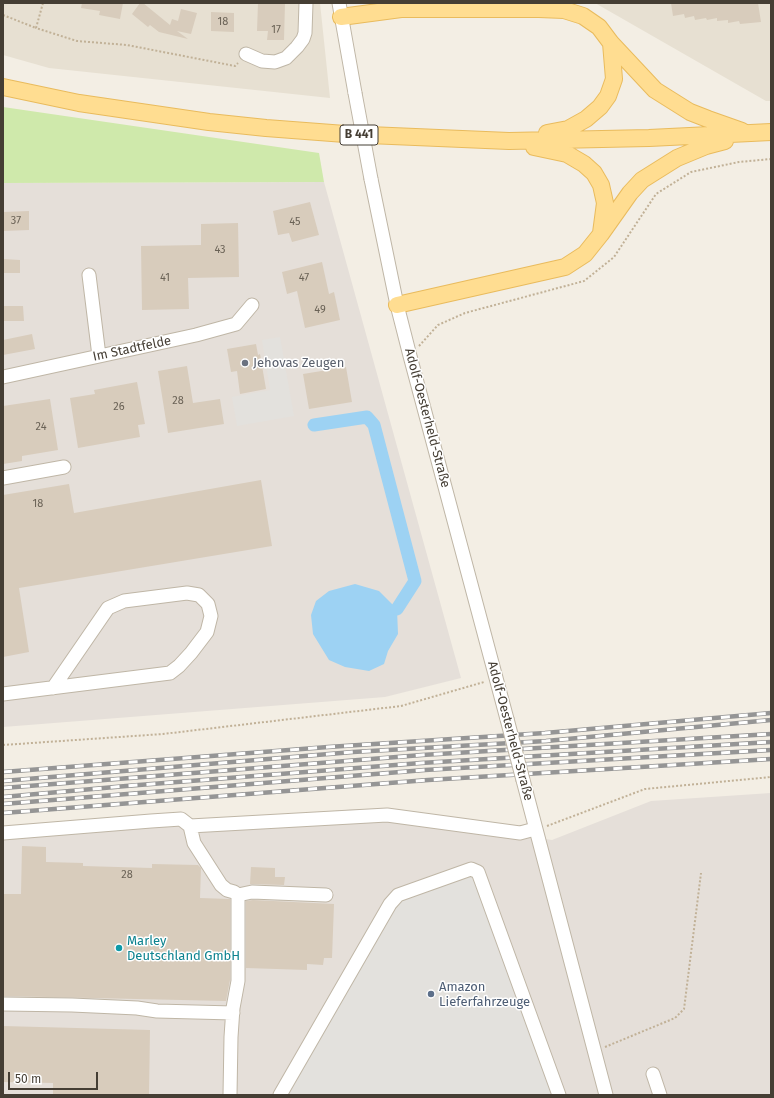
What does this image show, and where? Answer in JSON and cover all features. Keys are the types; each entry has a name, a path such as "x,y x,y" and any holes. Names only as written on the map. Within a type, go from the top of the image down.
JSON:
{"main road":[{"path":"340,10 564,10 583,16 599,27 655,90 690,112 751,134"},
{"path":"509,141 568,129 586,119 600,107 608,96 614,79 612,42"},
{"name":"B 441","path":"3,87 79,103 209,122 259,128 397,137 509,141 649,138 771,132"},
{"path":"397,305 565,267 585,254 630,194 642,180 653,172 677,158 706,146 751,134"},
{"path":"509,141 567,154 584,164 594,173 601,185 604,203 601,234"}],"street":[{"path":"246,54 262,61 275,62 286,58 303,40 305,33 306,3"},
{"name":"Adolf-Oesterheld-Straße","path":"340,10 371,179 397,305 606,1095"},
{"path":"89,275 99,356"},
{"name":"Im Stadtfelde","path":"3,377 196,335 236,324 252,304"},
{"path":"3,478 64,467"},
{"path":"3,694 52,688 170,673 192,653 206,632 211,616 208,604 199,595 187,593 124,601 108,608 52,688"},
{"path":"190,826 387,815 520,833 535,829"},
{"path":"3,833 181,819 190,826 194,843 221,885 227,890 238,895 252,892 326,895"},
{"path":"280,1095 390,904 398,895 471,869 478,872 559,1095"},
{"path":"230,1095 231,1037 238,982 238,895"},
{"path":"3,1004 137,1008 157,1011 233,1013"},
{"path":"653,1074 660,1095"}],"path":[{"path":"36,28 43,3"},
{"path":"3,15 36,28 77,41 127,45 236,66 246,54"},
{"path":"3,745 163,734 401,706 486,682"},
{"path":"535,829 553,824 645,789 771,776"},
{"path":"595,1050 623,1041 675,1018 684,1010 701,873"}],"shaded area":[{"path":"3,3 320,3 330,98 49,68 3,55"},
{"path":"595,3 771,3 771,101 766,101"},
{"path":"324,182 461,678 385,697 3,727 3,183"},
{"path":"280,337 294,416 237,426 232,397 270,390 262,340"},
{"path":"771,793 771,1095 3,1095 3,835 359,809 552,840 651,801"},
{"name":"Amazon Lieferfahrzeuge","path":"478,863 563,1095 277,1095 394,894"}],"green space":[{"path":"3,107 319,153 324,182 3,183"}],"water":[{"path":"355,584 379,591 397,609 398,634 388,651 384,664 369,671 345,667 329,660 313,634 311,615 316,601 329,591"}],"building":[{"path":"82,3 123,3 120,19 99,15 100,11 81,8"},
{"path":"140,3 143,3 170,25 172,19 178,21 181,9 197,13 191,34 177,31 188,39 159,32 150,25 148,27 132,14"},
{"path":"258,3 285,3 284,40 267,40 268,31 257,31"},
{"path":"671,3 758,3 761,22 740,24 739,21 728,23 728,20 717,21 717,18 695,20 694,16 685,18 684,14 673,16"},
{"path":"211,12 234,13 234,32 211,31"},
{"path":"310,202 319,235 292,242 289,233 278,235 273,211"},
{"path":"29,211 29,230 3,231 3,212"},
{"path":"238,223 239,277 188,278 189,309 142,310 141,246 201,245 201,224"},
{"path":"3,259 20,260 20,273 3,273"},
{"path":"322,262 329,294 334,292 340,320 305,328 297,291 287,294 282,272"},
{"path":"3,306 23,306 24,321 3,321"},
{"path":"32,334 35,349 3,355 3,340"},
{"name":"Jehovas Zeugen","path":"256,344 258,355 260,354 266,389 240,394 237,371 231,372 227,349"},
{"path":"187,366 193,403 220,399 224,424 168,433 158,371"},
{"path":"346,367 352,402 309,409 303,374"},
{"path":"137,382 145,424 138,425 140,437 78,448 70,398 95,394 94,390"},
{"path":"50,399 58,450 22,456 22,461 3,464 3,406"},
{"path":"261,480 272,546 19,588 29,652 3,657 3,495 69,484 74,513"},
{"name":"Marley Deutschland GmbH","path":"22,846 46,847 46,862 83,863 83,866 152,868 152,864 198,865 201,868 200,898 230,899 230,980 226,1001 3,996 3,894 21,894"},
{"path":"251,867 275,868 275,877 285,877 284,885 250,884"},
{"path":"253,900 334,904 332,958 324,958 323,965 307,964 307,970 246,968 246,901"},
{"path":"3,1026 150,1030 149,1095 53,1095 53,1083 3,1082"}],"waterway":[{"path":"314,425 367,417 374,425 415,581 397,609"}],"railway":[{"path":"3,772 328,747 545,733 771,713"},
{"path":"3,781 353,752 546,741 771,720"},
{"path":"3,788 422,755 771,734"},
{"path":"3,797 421,763 771,742"},
{"path":"3,804 425,770 771,750"},
{"path":"3,813 428,780 771,759"}],"place":[{"name":"Jehovas Zeugen","path":"245,363"},
{"name":"Marley Deutschland GmbH","path":"119,948"},
{"name":"Amazon Lieferfahrzeuge","path":"431,994"}]}
